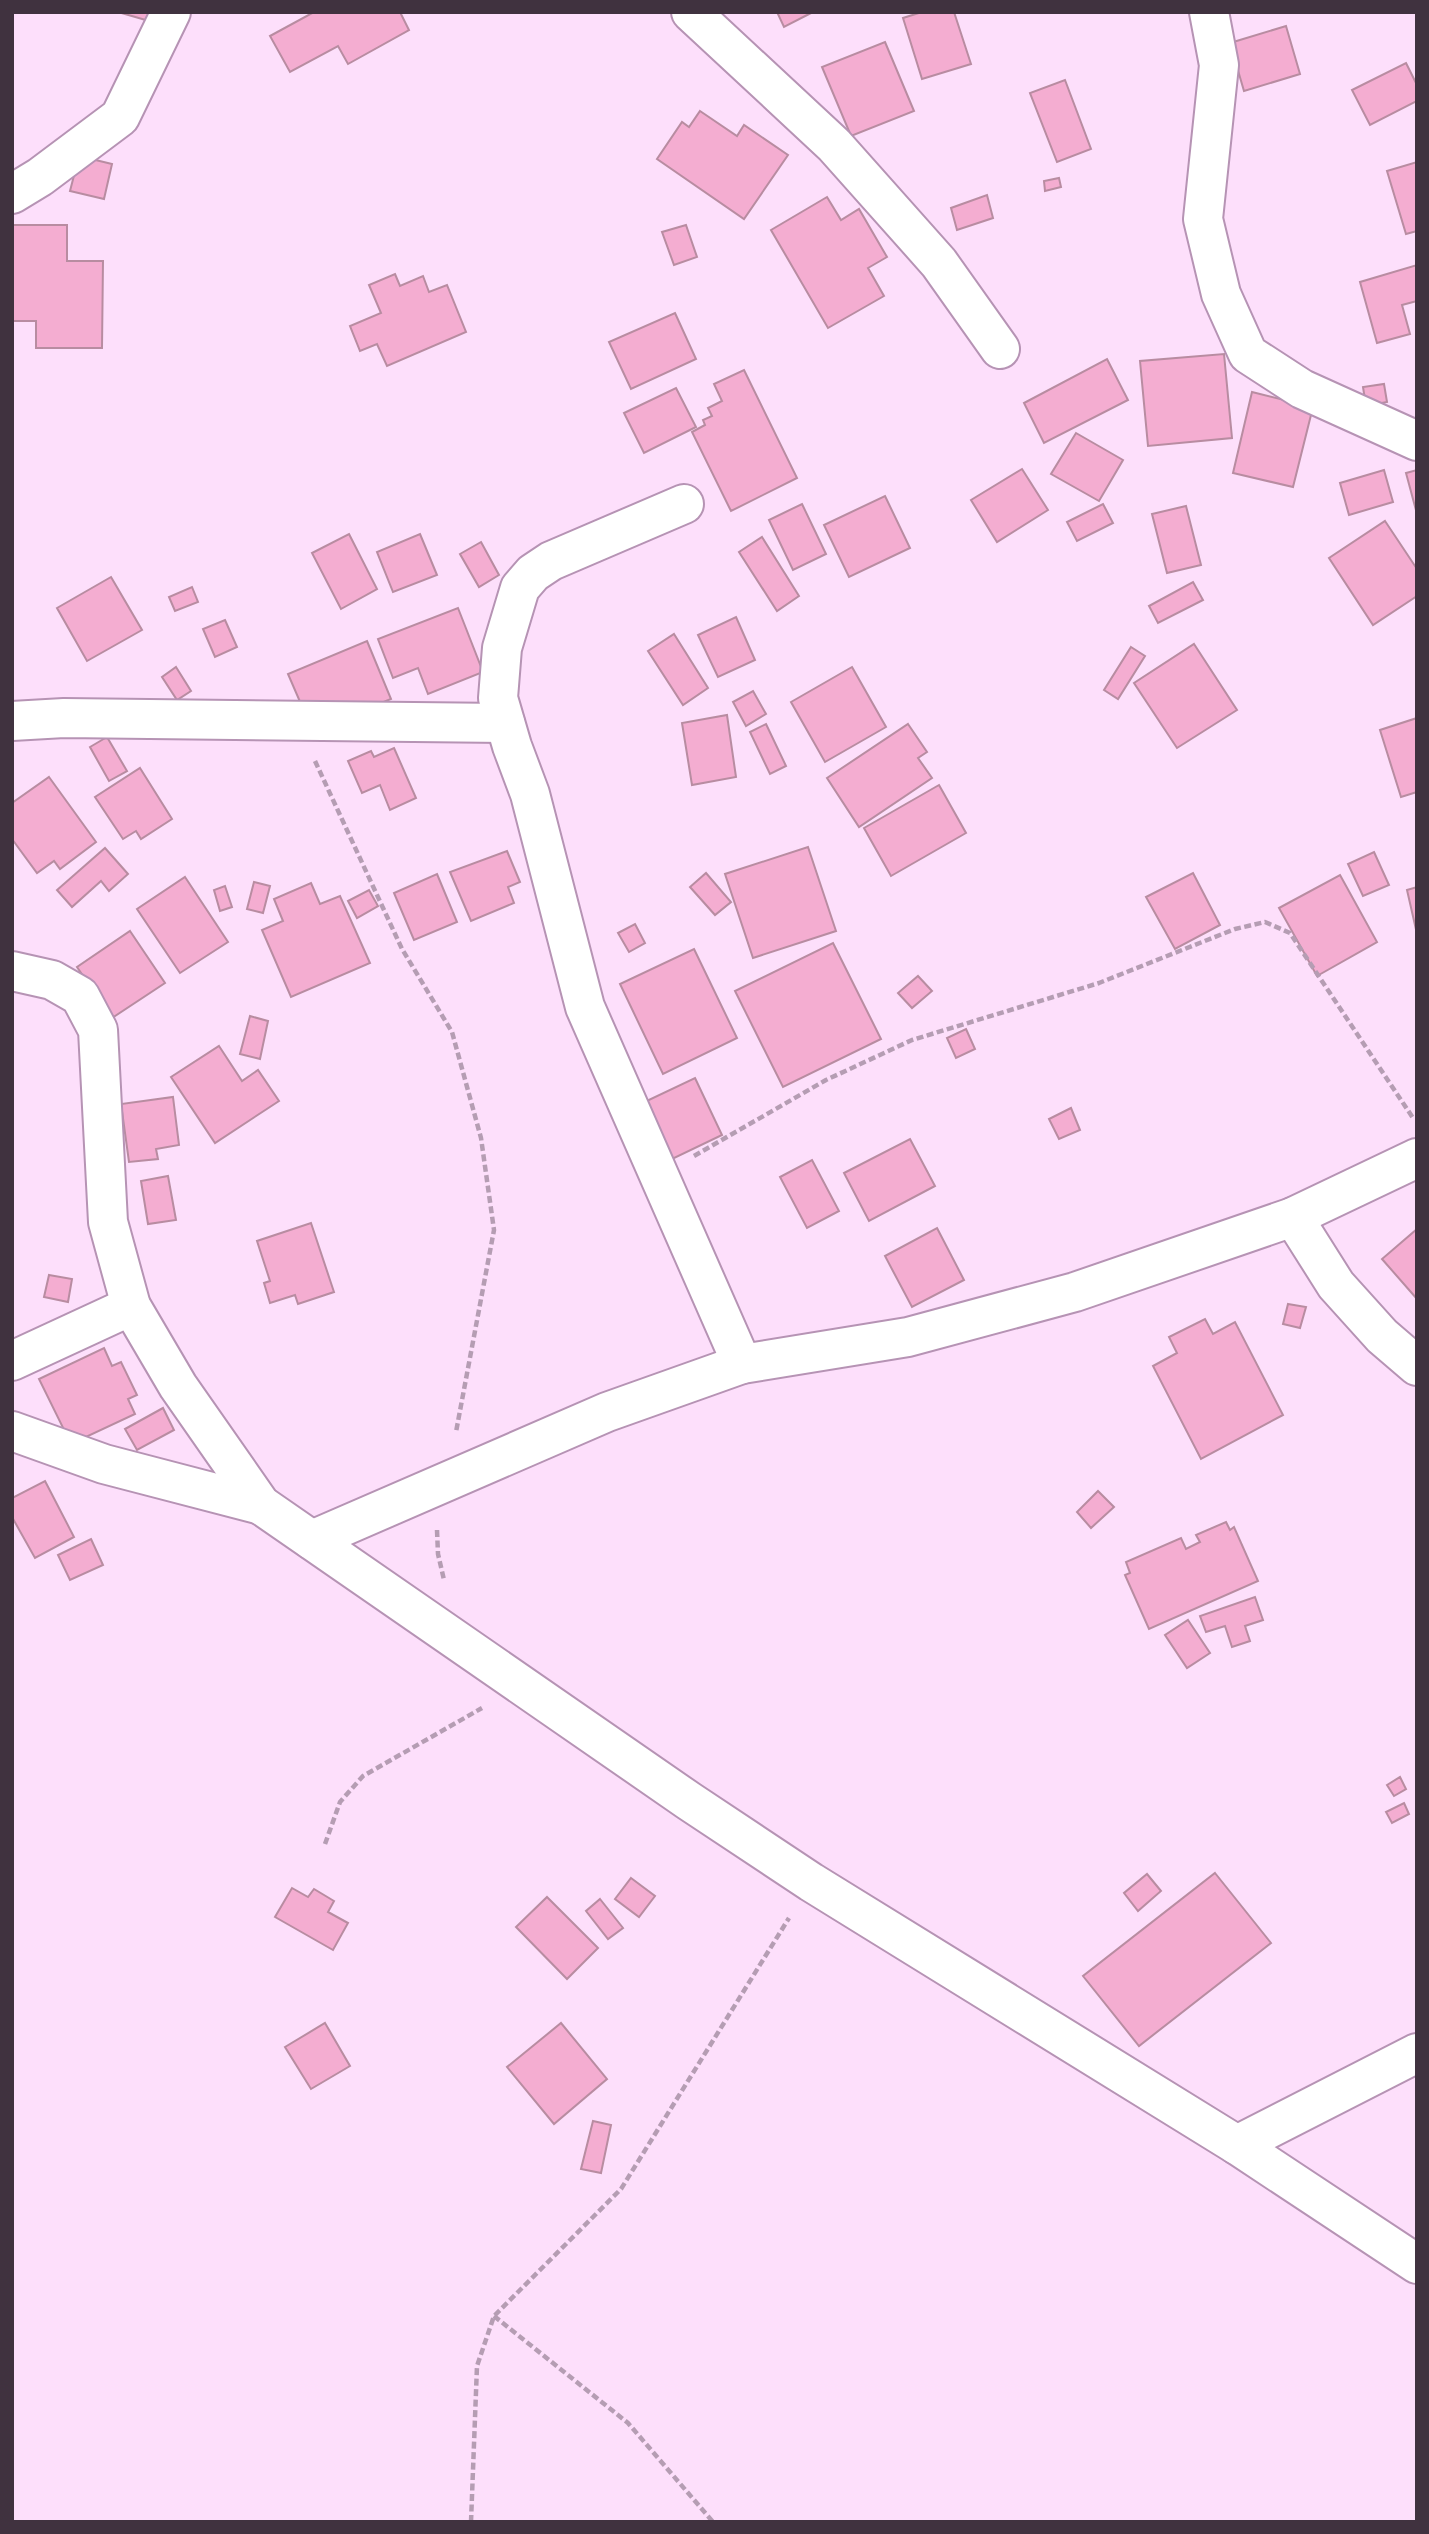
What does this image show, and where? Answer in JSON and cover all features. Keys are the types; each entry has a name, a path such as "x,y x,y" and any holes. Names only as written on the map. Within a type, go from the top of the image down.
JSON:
{"street":[{"path":"12,194 40,177 120,117 171,12"},
{"path":"691,12 834,145 939,263 1000,349"},
{"path":"1209,12 1219,65 1203,219 1221,294 1248,354 1302,389 1417,441"},
{"path":"684,504 551,561 533,573 520,588 502,648 498,698 530,793 585,1007 742,1364"},
{"path":"12,721 64,718 505,723"},
{"path":"12,971 52,980 80,996 98,1030 108,1222 131,1306 178,1386 261,1505"},
{"path":"312,1540 607,1412 742,1364 908,1337 1074,1292 1293,1217 1417,1158"},
{"path":"1293,1217 1336,1285 1382,1336 1417,1366"},
{"path":"12,1361 131,1306"},
{"path":"12,1431 104,1464 261,1505 688,1801 811,1882 1237,2145 1417,2263"},
{"path":"1237,2145 1417,2053"}],"path":[{"path":"296,721 402,948 452,1032 481,1138 494,1230 437,1526 438,1555 444,1581"},
{"path":"659,1176 826,1080 912,1040 1099,983 1236,929 1265,922 1290,933 1417,1124"},
{"path":"325,1844 340,1802 363,1776 522,1685"},
{"path":"471,2522 477,2366 494,2316 621,2189 811,1882"},
{"path":"494,2316 628,2423 713,2522"}],"building":[{"path":"118,12 151,12 149,21"},
{"path":"314,12 400,12 409,30 348,64 338,46 290,72 270,36"},
{"path":"777,12 813,12 784,27"},
{"path":"922,12 954,12 971,64 922,79 903,18"},
{"path":"1286,26 1300,74 1244,91 1230,43"},
{"path":"885,42 914,111 851,136 822,67"},
{"path":"1406,63 1417,85 1417,101 1370,125 1352,90"},
{"path":"1065,80 1091,149 1057,162 1030,93"},
{"path":"700,111 737,136 744,125 788,155 744,219 657,159 682,122 689,127"},
{"path":"79,156 112,164 104,199 70,191"},
{"path":"1417,162 1417,231 1406,234 1387,171"},
{"path":"1059,178 1061,187 1045,191 1044,181"},
{"path":"987,195 993,218 957,230 951,208"},
{"path":"827,197 841,220 859,209 887,257 868,268 884,296 828,328 771,230"},
{"path":"12,225 67,225 67,261 103,261 102,348 36,348 36,321 12,321"},
{"path":"686,225 697,257 674,265 662,232"},
{"path":"1417,265 1417,301 1402,305 1410,334 1377,343 1360,282"},
{"path":"395,274 400,286 423,276 429,292 447,285 466,332 387,366 377,344 360,351 350,326 381,313 369,285"},
{"path":"675,313 696,359 631,389 609,342"},
{"path":"1224,354 1232,438 1148,446 1140,361"},
{"path":"1107,359 1128,400 1044,443 1024,403"},
{"path":"744,370 797,478 731,511 692,432 705,425 703,420 712,416 708,408 722,401 714,384"},
{"path":"1384,384 1387,402 1366,406 1363,387"},
{"path":"676,388 696,427 644,453 624,413"},
{"path":"1252,392 1313,407 1293,487 1233,473"},
{"path":"1076,433 1123,460 1099,501 1051,474"},
{"path":"1022,469 1048,510 997,542 971,500"},
{"path":"1384,470 1393,502 1349,515 1340,483"},
{"path":"1417,470 1417,514 1406,473"},
{"path":"885,496 910,548 849,577 824,525"},
{"path":"802,504 826,554 793,570 769,520"},
{"path":"1103,504 1113,523 1077,541 1067,522"},
{"path":"1186,506 1201,565 1167,573 1152,514"},
{"path":"1385,521 1417,569 1417,596 1373,625 1329,558"},
{"path":"349,534 377,589 341,609 312,553"},
{"path":"420,534 437,575 393,592 377,552"},
{"path":"762,537 799,596 777,611 739,552"},
{"path":"481,542 499,575 479,587 460,554"},
{"path":"111,577 142,630 87,661 57,608"},
{"path":"1193,582 1203,600 1158,623 1149,606"},
{"path":"192,587 198,602 175,611 169,597"},
{"path":"458,608 483,672 428,694 418,668 393,678 378,639"},
{"path":"736,617 755,660 718,677 698,635"},
{"path":"225,620 237,647 215,657 203,629"},
{"path":"674,634 708,688 683,705 648,651"},
{"path":"367,641 391,699 349,716 307,718 288,674"},
{"path":"1194,644 1237,710 1177,748 1134,683"},
{"path":"1131,647 1145,656 1118,699 1104,690"},
{"path":"176,667 191,691 177,700 162,677"},
{"path":"852,667 886,727 825,762 791,702"},
{"path":"753,691 766,714 746,726 733,702"},
{"path":"727,715 736,777 692,785 682,723"},
{"path":"1417,718 1417,792 1401,797 1380,730"},
{"path":"766,724 786,766 770,774 750,732"},
{"path":"908,724 927,752 918,758 932,778 859,827 827,778"},
{"path":"107,737 127,771 109,781 90,747"},
{"path":"394,748 416,798 390,810 380,785 362,793 348,761 371,751 374,757"},
{"path":"140,768 172,819 141,839 136,831 123,839 95,797"},
{"path":"49,777 96,842 60,869 54,861 37,873 12,839 12,803"},
{"path":"939,785 966,833 891,876 864,828"},
{"path":"808,847 836,931 753,958 725,874"},
{"path":"105,848 128,874 109,891 101,881 72,907 57,890"},
{"path":"507,851 520,882 508,887 514,903 471,921 450,872"},
{"path":"1374,852 1389,885 1363,896 1348,864"},
{"path":"706,873 731,902 715,915 690,887"},
{"path":"1193,873 1220,925 1175,949 1146,897"},
{"path":"437,874 457,922 414,940 394,893"},
{"path":"1340,875 1377,942 1317,976 1279,908"},
{"path":"185,877 228,942 180,973 137,909"},
{"path":"254,882 270,886 263,913 247,909"},
{"path":"311,883 320,904 340,896 370,963 291,997 262,930 283,921 274,899"},
{"path":"225,886 232,907 220,911 214,890"},
{"path":"1417,887 1417,934 1407,890"},
{"path":"369,890 378,906 357,918 348,901"},
{"path":"635,924 645,943 629,952 618,933"},
{"path":"130,931 165,983 112,1018 77,967"},
{"path":"833,943 881,1039 783,1087 735,991"},
{"path":"694,949 737,1038 663,1074 620,984"},
{"path":"918,976 932,991 912,1008 898,993"},
{"path":"250,1016 268,1021 260,1059 240,1054"},
{"path":"966,1029 975,1049 956,1058 947,1038"},
{"path":"219,1046 242,1081 258,1070 279,1101 215,1143 171,1077"},
{"path":"695,1078 722,1135 643,1173 615,1116"},
{"path":"173,1097 179,1145 156,1149 158,1159 129,1162 121,1104"},
{"path":"1071,1108 1080,1130 1059,1139 1049,1119"},
{"path":"910,1139 935,1186 869,1221 844,1173"},
{"path":"812,1160 839,1211 807,1228 780,1177"},
{"path":"168,1176 176,1220 148,1224 141,1181"},
{"path":"311,1223 334,1292 298,1304 295,1295 270,1303 264,1283 270,1281 257,1241"},
{"path":"937,1228 964,1280 912,1307 885,1256"},
{"path":"1417,1229 1417,1299 1382,1259"},
{"path":"49,1275 72,1279 68,1302 44,1297"},
{"path":"1288,1304 1306,1307 1300,1328 1283,1324"},
{"path":"1205,1319 1213,1334 1235,1322 1283,1415 1201,1459 1153,1366 1177,1353 1169,1337"},
{"path":"104,1348 112,1366 121,1362 137,1395 128,1399 135,1414 71,1444 39,1379"},
{"path":"163,1408 174,1430 137,1450 125,1429"},
{"path":"45,1481 74,1537 35,1558 12,1517 12,1498"},
{"path":"1098,1491 1114,1507 1091,1528 1077,1512"},
{"path":"1226,1522 1230,1530 1234,1527 1258,1581 1149,1629 1125,1575 1130,1573 1126,1562 1181,1538 1186,1549 1200,1542 1196,1535"},
{"path":"91,1539 103,1565 70,1580 58,1555"},
{"path":"1255,1597 1263,1620 1245,1626 1250,1641 1232,1647 1225,1626 1206,1632 1200,1616"},
{"path":"1188,1620 1210,1653 1187,1668 1165,1635"},
{"path":"1400,1777 1406,1789 1394,1796 1387,1785"},
{"path":"1404,1803 1409,1814 1392,1823 1386,1812"},
{"path":"1215,1873 1271,1943 1139,2046 1083,1976"},
{"path":"1147,1874 1161,1891 1138,1911 1124,1893"},
{"path":"631,1878 655,1896 639,1917 615,1899"},
{"path":"292,1888 308,1897 314,1889 334,1901 328,1912 348,1923 333,1950 275,1917"},
{"path":"547,1897 598,1948 567,1979 516,1927"},
{"path":"600,1899 623,1928 608,1939 586,1911"},
{"path":"325,2023 350,2066 311,2089 285,2047"},
{"path":"561,2023 607,2079 554,2124 507,2067"},
{"path":"593,2121 611,2125 601,2173 581,2169"}]}
